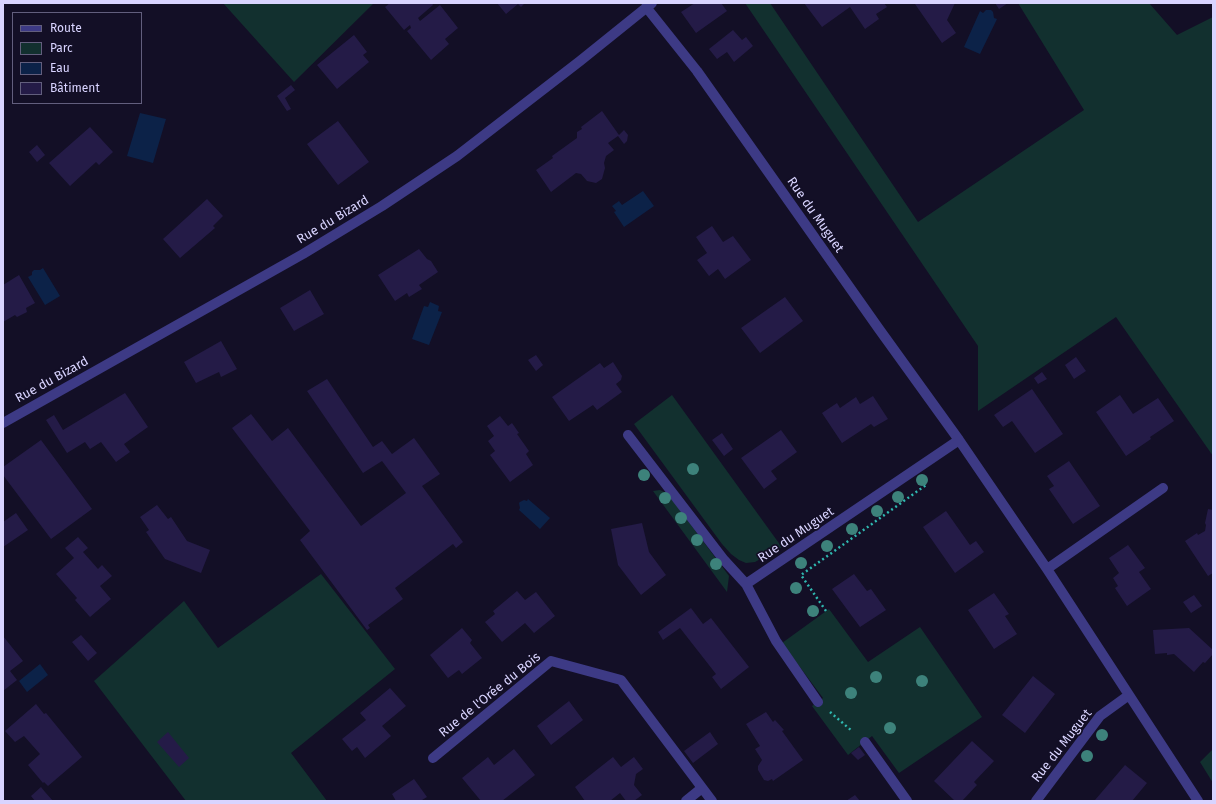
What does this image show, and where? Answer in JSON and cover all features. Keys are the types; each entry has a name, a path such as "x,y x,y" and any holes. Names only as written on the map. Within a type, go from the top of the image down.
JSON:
{"street":[{"name":"Rue du Bizard","path":"3,423 303,254 382,206 457,156 580,61 649,5"},
{"name":"Rue du Muguet","path":"649,5 959,440 1047,569 1198,801"},
{"path":"628,435 724,560 746,584 776,640 818,702"},
{"name":"Rue du Muguet","path":"746,584 959,440"},
{"path":"1047,569 1163,488"},
{"name":"Rue de l'Orée du Bois","path":"433,758 550,661 621,680 712,801"},
{"name":"Rue du Muguet","path":"1036,801 1100,716 1129,695"},
{"path":"865,742 907,801"},
{"path":"686,801 702,788"}],"path":[{"path":"826,611 801,575 926,485"},
{"path":"818,702 865,742"}],"green space":[{"path":"223,3 374,3 294,82"},
{"path":"745,3 770,3 918,222 1084,110 1018,3 1149,3 1177,35 1213,17 1213,456 1116,317 978,411 978,346"},
{"path":"672,395 782,547 755,562 746,563 731,554 722,544 634,424"},
{"path":"660,490 668,494 729,576 727,592 653,491"},
{"path":"321,574 395,669 291,753 327,801 186,801 94,681 184,601 218,648"},
{"path":"829,609 868,662 920,627 982,717 899,773 872,736 848,755 812,706 823,698 782,643"},
{"path":"1213,749 1213,783 1200,762"}],"water":[{"path":"986,10 991,10 994,18 997,19 980,54 964,47 980,11 983,13"},
{"path":"140,113 166,119 153,163 127,156"},
{"path":"643,191 654,206 624,227 614,212 616,211 612,206 619,201 622,205"},
{"path":"43,268 60,296 45,305 28,277 32,275 34,270 40,270"},
{"path":"430,302 439,306 438,311 442,312 429,345 412,339 424,306 428,307"},
{"path":"528,499 550,518 540,529 519,510 519,503 524,500 527,501"},
{"path":"40,664 48,675 27,692 19,681"}],"building":[{"path":"390,3 432,3 433,5 418,18 420,21 440,5 458,28 445,39 449,44 431,60 407,31 411,28 410,25 404,30 385,7"},
{"path":"497,3 525,3 521,7 518,4 506,14"},
{"path":"695,3 721,3 727,11 696,33 681,12"},
{"path":"804,3 884,3 887,7 876,14 879,19 865,29 850,7 822,27"},
{"path":"955,3 947,20 956,33 942,43 915,4"},
{"path":"995,3 1008,3 999,9"},
{"path":"733,30 742,40 746,37 753,46 734,62 727,52 717,59 709,49"},
{"path":"354,35 367,52 363,55 369,62 337,89 317,65"},
{"path":"291,85 295,90 285,98 291,109 287,111 277,96"},
{"path":"602,111 619,135 624,130 628,135 627,141 624,144 618,136 608,143 614,150 606,156 602,179 596,183 587,181 581,174 576,173 551,192 536,170 577,138 577,132 582,129 581,127"},
{"path":"338,121 369,162 338,185 307,144"},
{"path":"90,127 113,152 99,165 96,162 70,186 49,163"},
{"path":"37,145 45,155 37,162 29,152"},
{"path":"207,199 223,216 213,226 215,228 180,258 163,239"},
{"path":"712,226 723,242 733,236 751,260 725,279 718,269 709,276 697,260 707,253 696,237"},
{"path":"419,249 427,259 431,261 438,272 419,285 422,289 409,297 407,293 395,301 378,275"},
{"path":"19,275 35,303 26,308 27,312 17,317 15,315 3,322 3,285"},
{"path":"310,290 324,314 294,331 280,308"},
{"path":"785,297 803,321 760,353 741,328"},
{"path":"221,341 237,369 221,377 219,372 196,383 184,362"},
{"path":"536,355 543,365 536,371 528,360"},
{"path":"1076,357 1086,371 1074,379 1065,365"},
{"path":"613,362 622,376 621,380 616,384 622,392 597,410 593,405 569,421 552,397 600,363 604,368"},
{"path":"1042,372 1047,379 1038,384 1034,378"},
{"path":"327,379 373,447 382,441 392,454 414,438 440,474 422,486 463,542 456,548 453,544 395,588 403,599 368,625 370,628 367,630 300,540 310,531 232,428 251,414 272,441 288,428 361,526 406,493 382,461 363,473 307,391"},
{"path":"1032,389 1063,434 1035,453 1012,421 1003,427 994,415"},
{"path":"125,393 148,427 124,444 130,452 116,462 101,442 90,449 85,442 67,453 46,420 54,415 63,430"},
{"path":"1120,395 1133,414 1158,398 1174,421 1150,437 1151,439 1126,456 1096,412"},
{"path":"873,396 888,419 874,427 871,424 842,443 822,413 837,403 840,408 856,397 860,404"},
{"path":"500,416 508,426 512,423 519,433 517,434 529,451 526,454 533,465 510,482 490,455 495,451 488,441 494,436 487,426"},
{"path":"781,430 797,452 771,471 777,479 764,489 741,458"},
{"path":"722,433 733,449 724,456 712,440"},
{"path":"41,440 92,509 51,539 3,475 3,467"},
{"path":"1069,461 1100,506 1073,524 1049,489 1054,486 1047,476"},
{"path":"157,505 168,519 171,517 187,541 210,550 201,573 165,559 146,532 149,530 140,517"},
{"path":"1208,509 1213,510 1213,573 1208,576 1185,541 1197,533 1198,535 1205,531"},
{"path":"946,511 970,545 976,541 984,552 955,573 923,527"},
{"path":"16,513 28,530 3,547 3,522"},
{"path":"642,523 649,552 666,575 641,595 618,565 611,529"},
{"path":"78,537 88,548 83,552 98,569 102,565 112,576 100,586 111,599 90,617 75,600 77,598 56,574 74,558 65,548"},
{"path":"1128,545 1145,568 1139,572 1151,589 1127,606 1115,588 1118,586 1113,578 1119,573 1109,558"},
{"path":"854,574 867,591 871,589 886,610 860,627 832,589"},
{"path":"517,591 525,600 536,592 555,616 534,633 525,623 502,642 485,622 495,614 493,611"},
{"path":"994,593 1009,614 1005,616 1017,634 994,649 968,610"},
{"path":"1194,595 1202,606 1191,613 1183,602"},
{"path":"691,608 703,624 711,618 749,667 721,689 712,677 716,674 680,628 663,640 658,632"},
{"path":"462,628 472,640 470,643 482,658 462,674 459,670 448,678 430,655"},
{"path":"1189,628 1213,650 1213,654 1194,672 1174,654 1155,654 1153,630"},
{"path":"81,635 97,653 88,661 72,642"},
{"path":"3,636 23,661 10,671 17,680 3,691"},
{"path":"1033,676 1055,694 1025,733 1002,715"},
{"path":"390,688 406,706 382,726 391,736 365,758 357,747 352,751 342,739 366,720 360,713"},
{"path":"569,701 583,720 551,745 537,726"},
{"path":"36,704 44,714 46,713 82,757 48,786 44,782 43,783 28,765 40,754 24,736 15,742 5,731"},
{"path":"766,712 773,722 775,720 784,730 782,731 803,760 773,781 772,779 768,781 764,780 758,770 758,766 762,760 755,749 760,746 746,724"},
{"path":"168,732 189,758 179,767 157,742"},
{"path":"710,732 718,744 693,763 684,751"},
{"path":"972,741 994,761 974,782 977,785 962,801 955,801 934,781"},
{"path":"859,747 865,755 858,760 851,753"},
{"path":"514,749 535,775 502,801 481,801 462,778 488,757 494,765"},
{"path":"613,757 621,767 634,757 643,769 636,774 634,785 642,795 634,801 626,801 620,793 610,801 585,801 575,787"},
{"path":"1125,765 1147,783 1132,801 1095,800"},
{"path":"414,779 427,797 422,800 423,801 396,801 392,794"},
{"path":"41,787 53,801 35,801 31,796"},
{"path":"855,795 860,801 846,801"}]}
